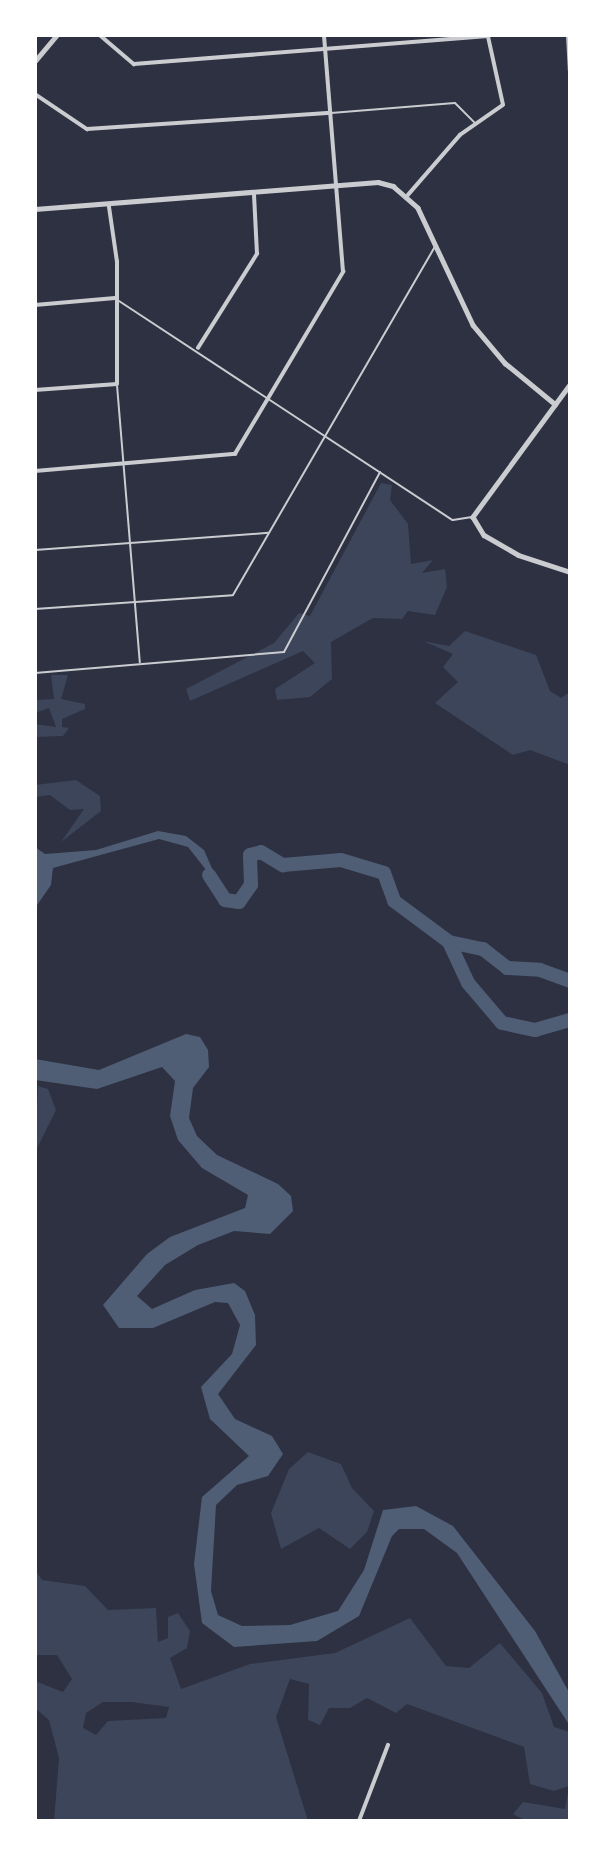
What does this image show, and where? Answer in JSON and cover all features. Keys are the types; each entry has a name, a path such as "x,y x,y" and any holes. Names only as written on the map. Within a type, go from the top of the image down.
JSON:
{"street":[{"path":"35,61 57,35"},
{"path":"100,35 134,64 325,52 488,36 503,105 474,122 408,195"},
{"path":"35,471 236,454 343,272 324,35"},
{"path":"35,94 87,129 330,113"},
{"path":"35,209 108,207 378,182 408,195 481,334 555,404"},
{"path":"198,348 257,254 254,195"},
{"path":"35,390 117,384 115,298 108,207"},
{"path":"35,305 115,298"},
{"path":"570,385 473,517 484,535 518,555 570,572"},
{"path":"359,1821 388,1745"}],"lane":[{"path":"567,35 569,71"},
{"path":"330,113 455,103 474,122"},
{"path":"35,609 233,595 435,246"},
{"path":"115,298 198,348 215,369 269,400 453,520 473,517"},
{"path":"117,384 141,663"},
{"path":"35,673 284,652 380,472"},
{"path":"35,550 268,533"}],"shaded area":[{"path":"381,483 392,485 390,500 408,524 411,564 433,560 422,573 445,569 447,587 435,615 408,611 402,619 373,618 331,642 332,679 310,697 277,700 275,689 315,663 303,651 190,701 186,689 274,643 299,613 310,616"},
{"path":"465,631 536,655 550,691 561,698 570,692 570,765 530,750 513,755 435,703 458,682 443,667 453,654 423,641 449,646"},
{"path":"51,675 68,675 61,699 85,704 85,709 62,719 62,727 69,728 63,736 35,737 35,724 56,727 49,708 35,713 35,700 54,699"},
{"path":"76,780 100,796 101,811 61,842 84,809 70,810 50,795 35,797 35,785"},
{"path":"158,831 186,836 204,850 221,889 188,847 159,839 53,868 51,885 35,908 35,847 45,854 96,850"},
{"path":"186,1034 200,1037 208,1050 209,1067 193,1088 189,1118 197,1136 217,1155 278,1184 291,1196 293,1211 270,1234 234,1231 198,1245 165,1265 137,1296 152,1309 195,1290 234,1283 245,1291 255,1315 256,1345 218,1394 235,1419 272,1436 283,1454 268,1476 237,1485 216,1505 211,1591 218,1615 242,1626 290,1625 338,1611 364,1570 383,1510 416,1506 453,1526 535,1631 570,1694 570,1726 457,1553 424,1529 399,1529 392,1536 359,1616 317,1641 234,1647 202,1623 194,1564 202,1497 249,1456 210,1419 201,1387 232,1354 240,1325 228,1303 215,1302 153,1328 119,1328 103,1305 147,1254 170,1237 245,1208 248,1195 202,1168 178,1140 170,1116 175,1081 162,1067 97,1089 35,1080 35,1059 99,1070"},
{"path":"38,1086 48,1089 56,1110 35,1152"},
{"path":"308,1452 341,1464 352,1488 374,1511 367,1532 350,1549 319,1528 281,1549 271,1513 289,1469"},
{"path":"35,1570 42,1580 85,1586 108,1610 156,1608 158,1642 168,1638 168,1617 178,1613 190,1631 187,1648 170,1658 181,1689 250,1664 335,1653 410,1618 446,1666 469,1668 500,1643 542,1693 554,1727 570,1732 570,1821 527,1821 513,1814 523,1802 565,1809 569,1786 554,1791 530,1784 524,1747 407,1704 396,1713 367,1698 350,1708 329,1708 320,1725 308,1720 309,1684 290,1679 276,1717 308,1821 54,1821 59,1758 49,1720 35,1708 35,1681 63,1692 72,1679 57,1655 35,1655","holes":["103,1702 131,1702 169,1707 166,1718 108,1721 96,1735 83,1728 86,1713"]}],"waterway":[{"path":"209,875 225,900 239,902 251,885 250,855 261,852 283,865 341,860 384,873 394,901 449,942 483,949 507,968 540,970 570,981"},
{"path":"449,942 468,983 502,1023 535,1030 570,1020"}]}
